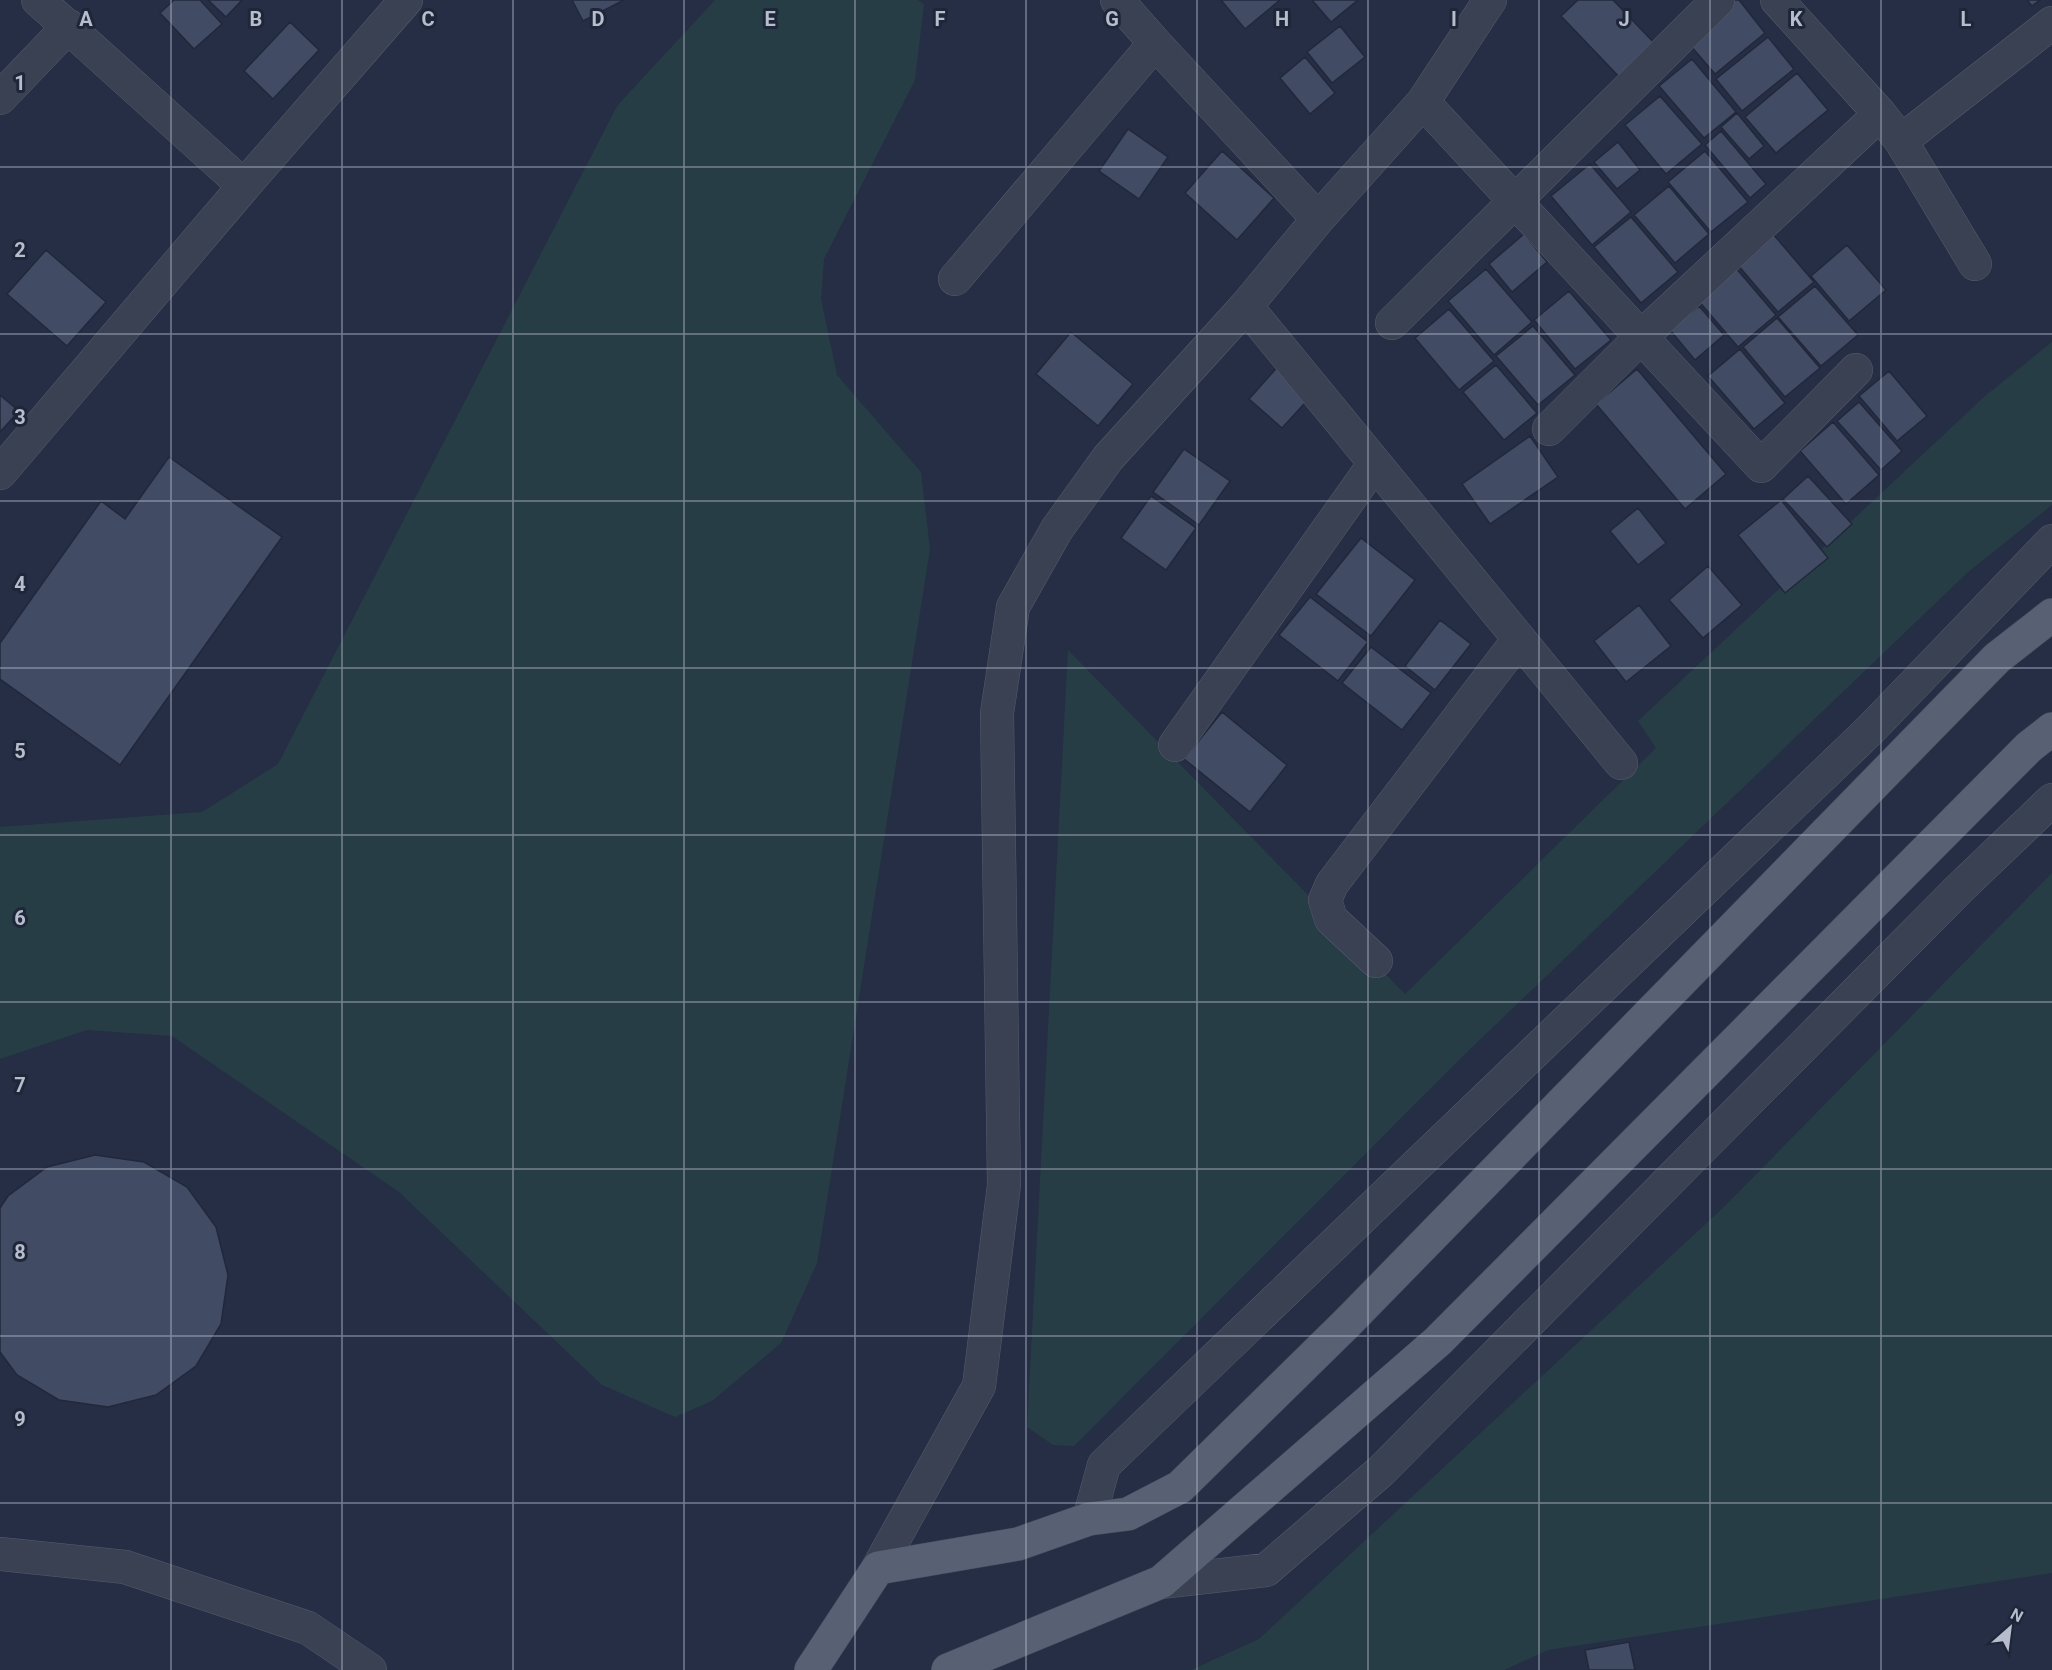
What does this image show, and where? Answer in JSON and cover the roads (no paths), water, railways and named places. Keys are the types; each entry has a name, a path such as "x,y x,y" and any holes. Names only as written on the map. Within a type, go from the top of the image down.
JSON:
{"main road":[{"path":"811,1670 878,1568 1018,1544 1089,1519 1128,1514 1180,1487 1348,1322 1997,658 2052,615"},
{"path":"948,1670 1161,1582 1438,1341 2029,747 2052,729"}],"street":[{"path":"38,0 244,186"},
{"path":"1117,0 1318,219"},
{"path":"1392,323 1718,0"},
{"path":"1776,0 1880,114 1901,141 1975,264"},
{"path":"0,473 244,186 394,4"},
{"path":"878,1568 979,1386 1004,1185 997,712 1013,607 1057,529 1108,458 1246,306 1318,219 1423,102 1479,5"},
{"path":"1901,141 2052,23"},
{"path":"0,98 69,26"},
{"path":"955,279 1155,43"},
{"path":"1423,102 1761,466 1856,370"},
{"path":"1549,429 1641,337 1880,114"},
{"path":"1246,306 1621,763"},
{"path":"1176,745 1375,463"},
{"path":"1089,1519 1104,1465 1870,730 2052,541"},
{"path":"1376,962 1331,919 1325,900 1332,884 1519,639"},
{"path":"1161,1582 1266,1570 1381,1471 1960,888 2052,800"},
{"path":"0,1554 125,1567 308,1628 370,1670"}]}
